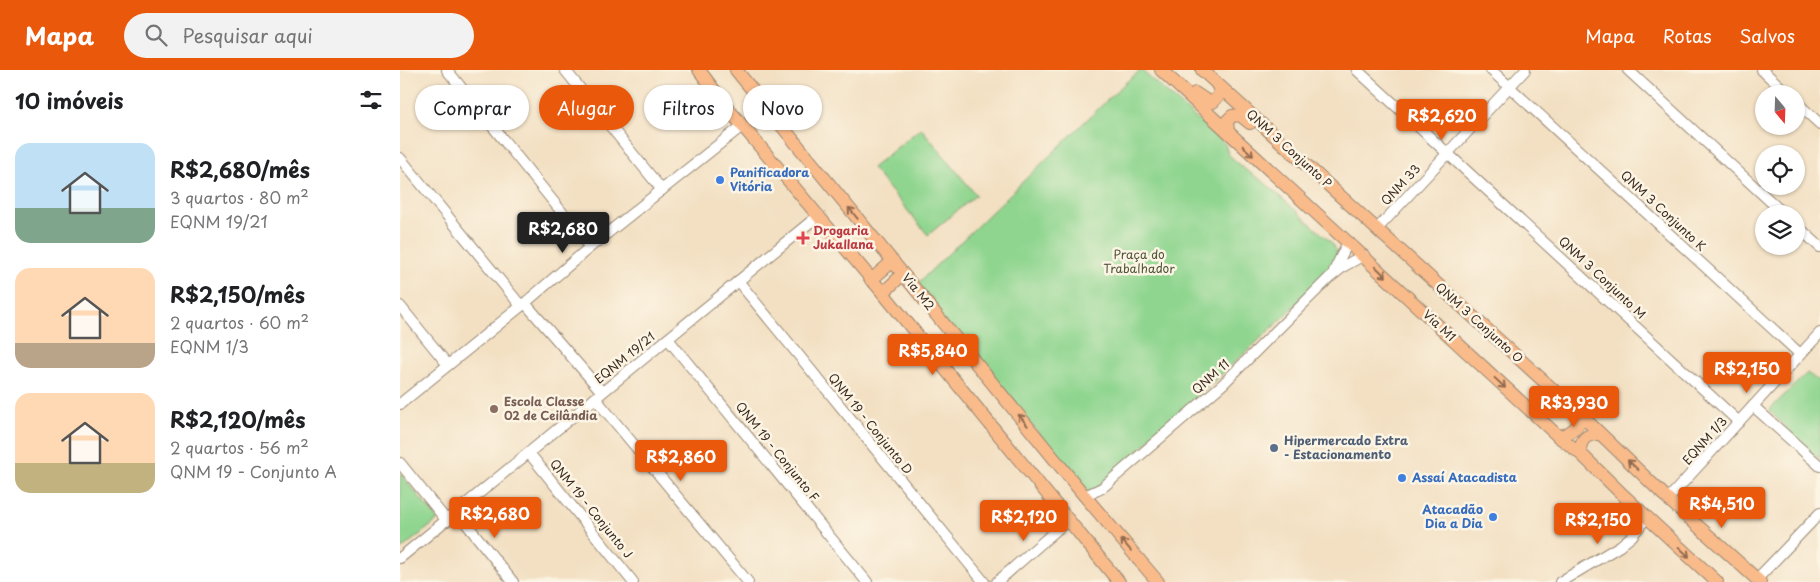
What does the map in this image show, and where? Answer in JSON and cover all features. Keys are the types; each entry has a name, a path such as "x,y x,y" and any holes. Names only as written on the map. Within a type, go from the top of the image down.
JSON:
{"main road":[{"path":"699,70 742,126 819,215 1118,582"},
{"name":"Via M2","path":"736,70 1083,494 1158,582"},
{"name":"Via M1","path":"1161,70 1559,437 1580,452 1717,582"},
{"name":"QNM 3 Conjunto P","path":"1202,70 1377,229"},
{"path":"1178,86 1192,91 1210,102 1216,100 1220,94 1217,84"},
{"path":"1228,131 1227,121 1232,116 1240,115 1261,132 1284,145"},
{"name":"QNM 3 Conjunto O","path":"1377,229 1582,416 1668,499"},
{"path":"871,280 893,261"},
{"path":"883,293 903,274"},
{"path":"1559,437 1569,434 1574,430 1582,416"},
{"path":"1580,452 1580,444 1584,438 1591,434 1599,434"},
{"path":"1668,499 1758,580"}],"street":[{"path":"447,70 590,247"},
{"path":"565,70 662,190"},
{"name":"QNM 3 Conjunto M","path":"1357,70 1739,422"},
{"name":"QNM 3 Conjunto K","path":"1491,70 1800,354"},
{"name":"QNM 33","path":"1377,229 1525,70"},
{"path":"1628,70 1774,205"},
{"path":"1762,70 1778,85"},
{"path":"1805,110 1820,124"},
{"path":"400,404 523,305 590,247 742,126"},
{"path":"400,158 598,395 748,582"},
{"name":"EQNM 19/21","path":"400,558 819,215"},
{"path":"1805,233 1820,247"},
{"name":"QNM 11","path":"1329,278 1348,242"},
{"name":"QNM 11","path":"1083,494 1089,494 1102,488 1223,384 1329,278 1344,266 1364,256"},
{"name":"QNM 19 - Conjunto D","path":"738,281 984,582"},
{"path":"400,306 448,364"},
{"name":"EQNM 1/3","path":"1668,499 1820,333"},
{"name":"QNM 19 - Conjunto F","path":"668,338 867,582"},
{"path":"1753,406 1820,466"},
{"name":"QNM 19 - Conjunto J","path":"529,452 633,582"},
{"path":"400,463 447,521"},
{"path":"1097,510 1102,488"},
{"path":"457,512 513,582"},
{"path":"1758,580 1820,513"},
{"path":"1560,582 1626,541 1647,517"},
{"path":"997,582 1068,520"}],"green space":[{"name":"Praça do Trabalhador","path":"1141,70 1225,144 1228,154 1243,168 1264,182 1332,243 1337,257 1336,262 1284,317 1094,491 1088,492 915,286 1125,83"},
{"path":"921,128 976,195 928,235 872,168"},
{"path":"1807,373 1820,382 1820,459 1804,447 1769,410"},
{"path":"400,473 438,520 400,550"}],"place":[{"name":"Panificadora Vitória","path":"720,180"},
{"name":"Drogaria Jukallana","path":"803,238"},
{"name":"Escola Classe 02 de Ceilândia","path":"494,409"},
{"name":"Hipermercado Extra - Estacionamento","path":"1274,448"},
{"name":"Assaí Atacadista","path":"1402,478"},
{"name":"Atacadão Dia a Dia","path":"1493,517"}]}
